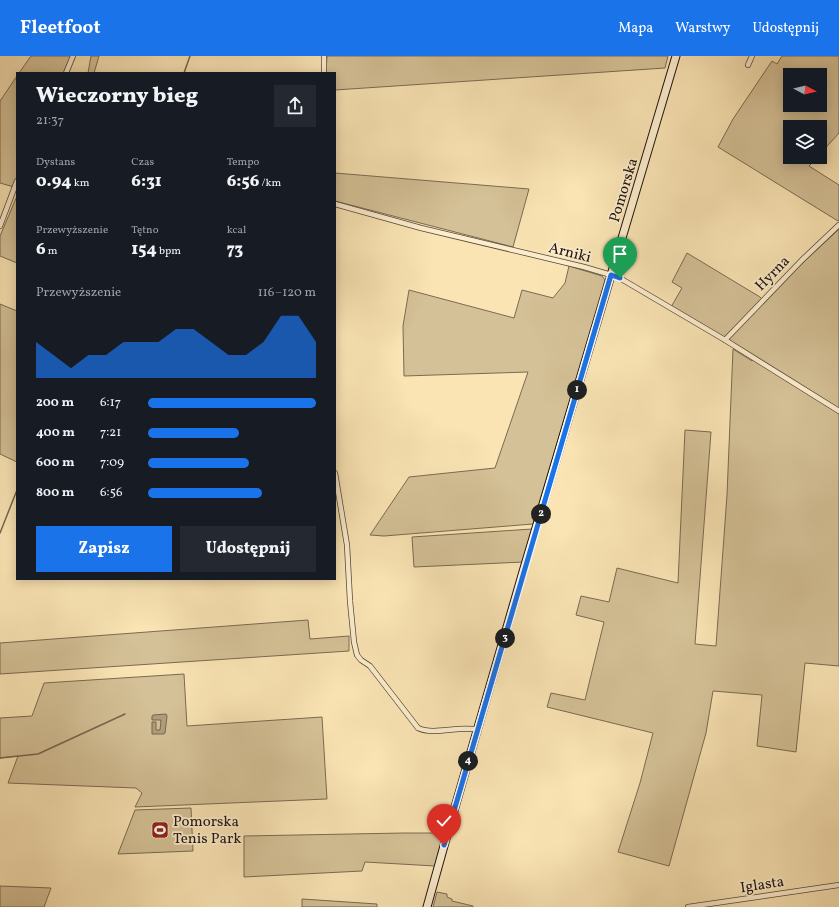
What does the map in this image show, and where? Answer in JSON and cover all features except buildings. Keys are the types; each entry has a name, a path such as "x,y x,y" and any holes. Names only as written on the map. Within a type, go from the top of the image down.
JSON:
{"street":[{"path":"66,72 72,56"},
{"path":"324,56 324,72"},
{"name":"Pomorska","path":"428,907 478,730 676,56"},
{"path":"748,65 752,56"},
{"path":"0,226 16,185"},
{"name":"Arniki","path":"336,204 421,228 576,265 620,278 725,340 839,411"},
{"name":"Hyrna","path":"725,340 802,260 839,225"},
{"path":"336,478 347,545 354,642 359,658 370,666 418,728 430,731 478,730"},
{"name":"Iglasta","path":"688,907 839,885"}],"shaded area":[{"path":"31,56 73,56 66,72 20,72"},
{"path":"91,56 99,56 94,72 88,72"},
{"path":"327,56 668,56 665,68 336,90 336,72 326,72"},
{"path":"782,56 839,56 839,133 827,146 827,120 783,120 783,164 811,164 809,166 839,185 838,221 718,147 733,119 772,61 777,64"},
{"path":"16,77 16,181 14,187 0,183 0,101"},
{"path":"336,173 529,189 513,247 336,201"},
{"path":"16,198 16,263 0,256 0,236"},
{"path":"839,229 839,666 805,663 796,752 757,746 762,695 713,691 706,733 669,866 618,852 640,783 653,733 547,707 551,693 585,700 604,622 576,615 581,596 609,602 617,568 678,583 685,430 711,432 695,644 716,646 727,495 733,349 752,361 752,358 671,307 682,288 672,282 687,253 763,300"},
{"path":"569,266 602,276 605,280 533,524 384,536 370,535 409,477 495,468 528,372 404,376 403,326 409,290 514,318 522,290 553,298 565,283"},
{"path":"0,304 16,311 16,462 0,454"},
{"path":"532,529 524,562 414,567 412,537"},
{"path":"308,620 310,639 349,636 349,651 0,674 0,643"},
{"path":"184,674 187,726 322,717 327,799 135,807 142,793 136,788 8,783 18,756 0,758 0,718 32,716 44,683"},
{"path":"166,714 165,733 152,734 152,722 156,722 156,730 160,730 161,720 152,720 152,716"},
{"name":"Pomorska Tenis Park","path":"191,808 193,851 118,854 135,810"},
{"path":"444,833 435,866 365,862 362,871 244,877 244,836"},
{"path":"0,886 51,888 44,907 0,907"},
{"path":"437,892 447,894 447,897 452,899 452,901 473,907 433,907"},
{"path":"302,899 377,904 377,907 302,907"}],"waterway":[{"path":"184,72 190,56"},
{"path":"0,533 16,493"},
{"path":"0,758 38,754 125,714"}],"place":[{"name":"Pomorska Tenis Park","path":"160,830"}],"route":[{"path":"444,845 611,275 620,278"}]}
